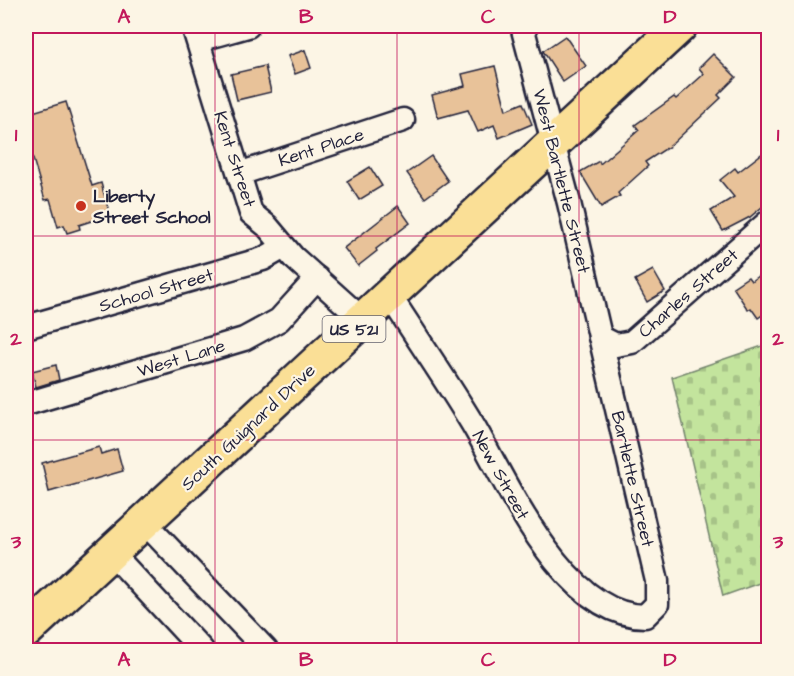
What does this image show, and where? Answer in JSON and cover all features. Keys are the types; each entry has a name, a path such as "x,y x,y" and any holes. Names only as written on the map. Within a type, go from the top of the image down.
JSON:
{"highway":[{"name":"South Guignard Drive","path":"26,631 680,26"}],"street":[{"path":"196,33 248,26"},
{"name":"West Bartlette Street","path":"522,26 569,203 600,337"},
{"name":"Kent Street","path":"196,33 251,213 363,320"},
{"name":"Kent Place","path":"239,174 403,120"},
{"name":"Charles Street","path":"600,337 616,345 632,342 768,222"},
{"name":"School Street","path":"26,327 263,259 284,247"},
{"name":"West Lane","path":"26,404 244,339 279,320 317,278"},
{"name":"New Street","path":"390,296 472,422 536,537 553,559 582,587 609,605 631,616 645,616"},
{"name":"Bartlette Street","path":"600,337 657,581 657,604 645,616"},
{"path":"144,522 266,651"},
{"path":"111,552 202,651"}],"green space":[{"path":"768,344 768,580 723,596 672,377"}],"building":[{"path":"565,36 586,66 563,82 543,51"},
{"path":"305,50 311,68 295,74 288,56"},
{"path":"713,54 736,77 718,95 721,98 670,146 645,162 648,166 618,193 620,196 601,207 580,172 599,161 600,164 639,130 635,125 674,97 676,99 704,74 699,68"},
{"path":"265,66 271,92 237,100 231,74"},
{"path":"495,66 506,110 523,103 532,124 499,138 494,125 478,132 468,110 438,118 432,95 465,86 462,74"},
{"path":"66,102 92,186 101,183 110,215 79,225 80,229 67,233 64,225 58,227 50,199 45,200 26,135 26,114"},
{"path":"768,149 768,202 750,217 723,231 711,211 734,197 720,180 735,168 738,172"},
{"path":"431,156 448,181 425,198 407,173"},
{"path":"370,167 382,186 359,200 347,181"},
{"path":"398,206 410,223 358,266 344,248"},
{"path":"768,269 768,311 758,318 751,308 748,310 733,287 748,277 751,281"},
{"path":"653,270 665,291 647,302 635,280"},
{"path":"56,365 59,380 36,387 32,371"},
{"path":"99,447 101,454 117,449 123,471 49,492 42,463"}],"place":[{"name":"Liberty Street School","path":"81,206"}]}
